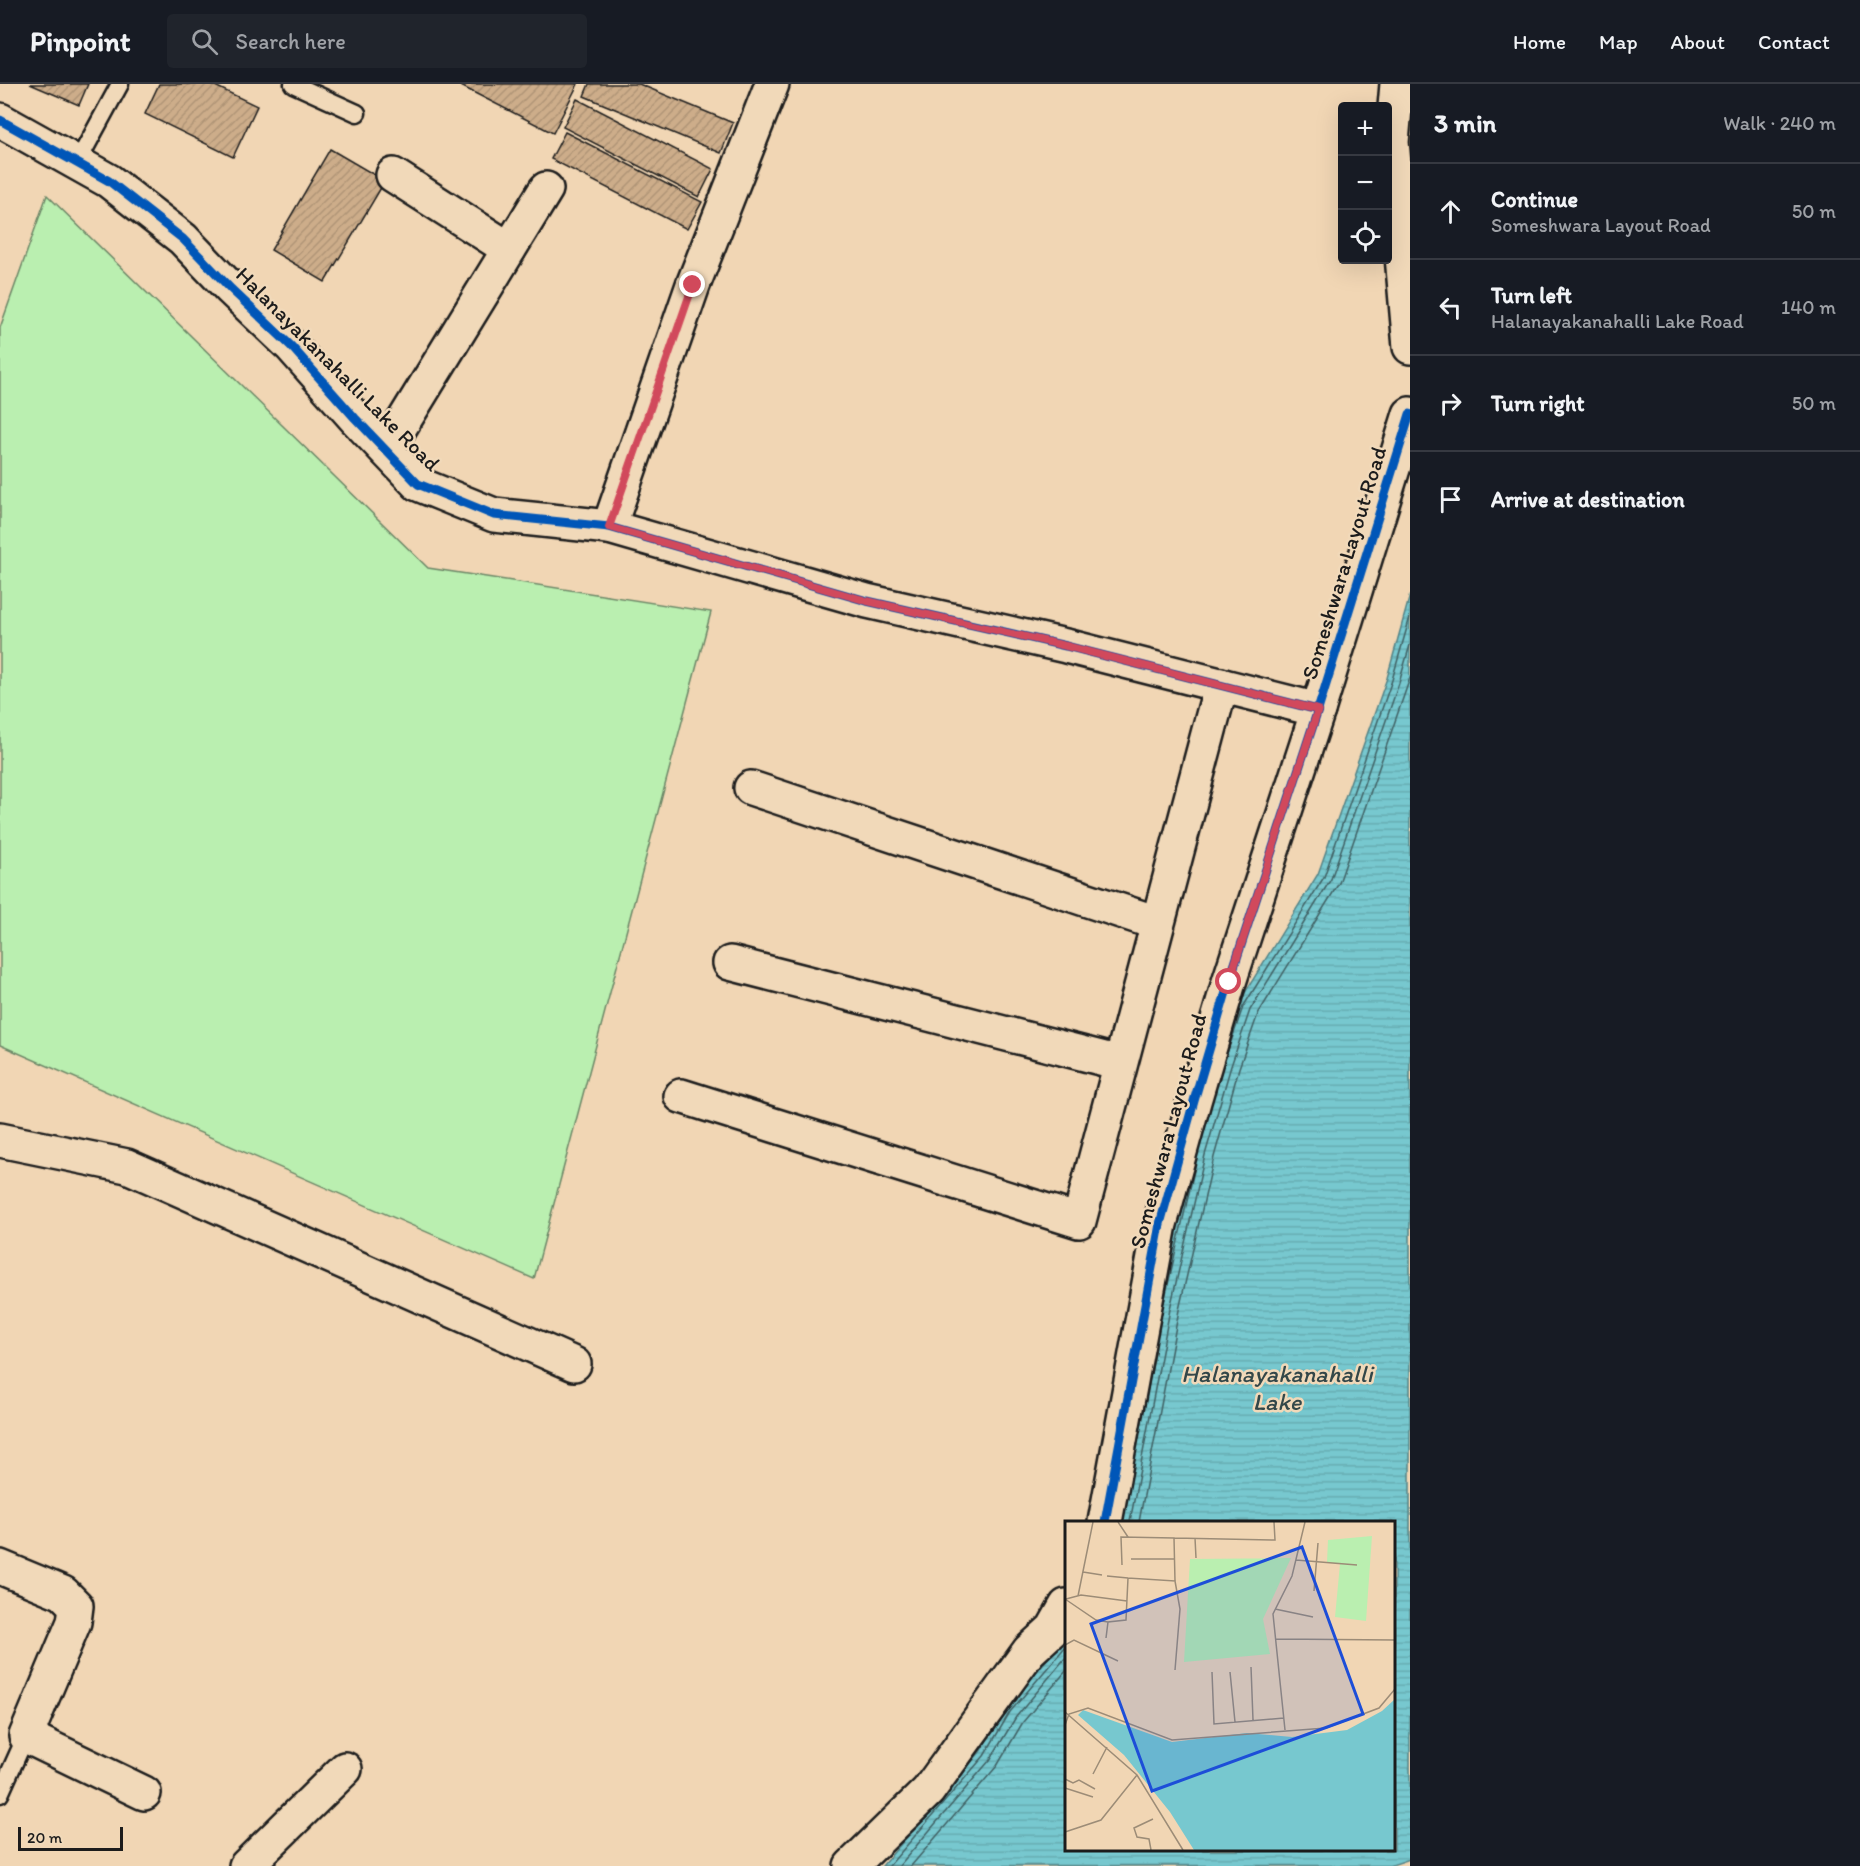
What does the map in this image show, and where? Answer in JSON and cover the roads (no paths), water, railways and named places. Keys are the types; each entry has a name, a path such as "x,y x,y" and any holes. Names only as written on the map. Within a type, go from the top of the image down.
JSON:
{"street":[{"path":"609,527 693,285 772,84"},
{"path":"1397,84 1392,142 1410,347"},
{"name":"Halanayakanahalli Lake Road","path":"0,120 109,181 183,239 291,346 418,484 494,515 609,527 867,601 1066,646 1318,710"},
{"path":"393,175 509,249"},
{"path":"386,450 546,189"},
{"name":"Someshwara Layout Road","path":"1106,1521 1160,1224 1229,982 1318,710 1410,414"},
{"path":"681,1096 1078,1221 1221,685"},
{"path":"751,788 1157,923"},
{"path":"730,963 1120,1063"},
{"path":"0,1140 128,1166 574,1364"},
{"path":"0,1567 63,1593 76,1606 74,1622 26,1736 144,1793"},
{"path":"851,1866 928,1791 1029,1651 1053,1629 1065,1608"},
{"path":"246,1866 345,1769"}],"lane":[{"path":"77,163 120,84"},
{"path":"292,84 357,113"},
{"path":"0,1794 26,1736"}],"water":[{"name":"Halanayakanahalli Lake","path":"1410,595 1410,1859 1389,1866 882,1866 980,1752 1005,1709 1065,1638 1065,1851 1395,1851 1395,1521 1116,1521 1157,1306 1192,1152 1238,1004 1318,874 1387,678"}]}
